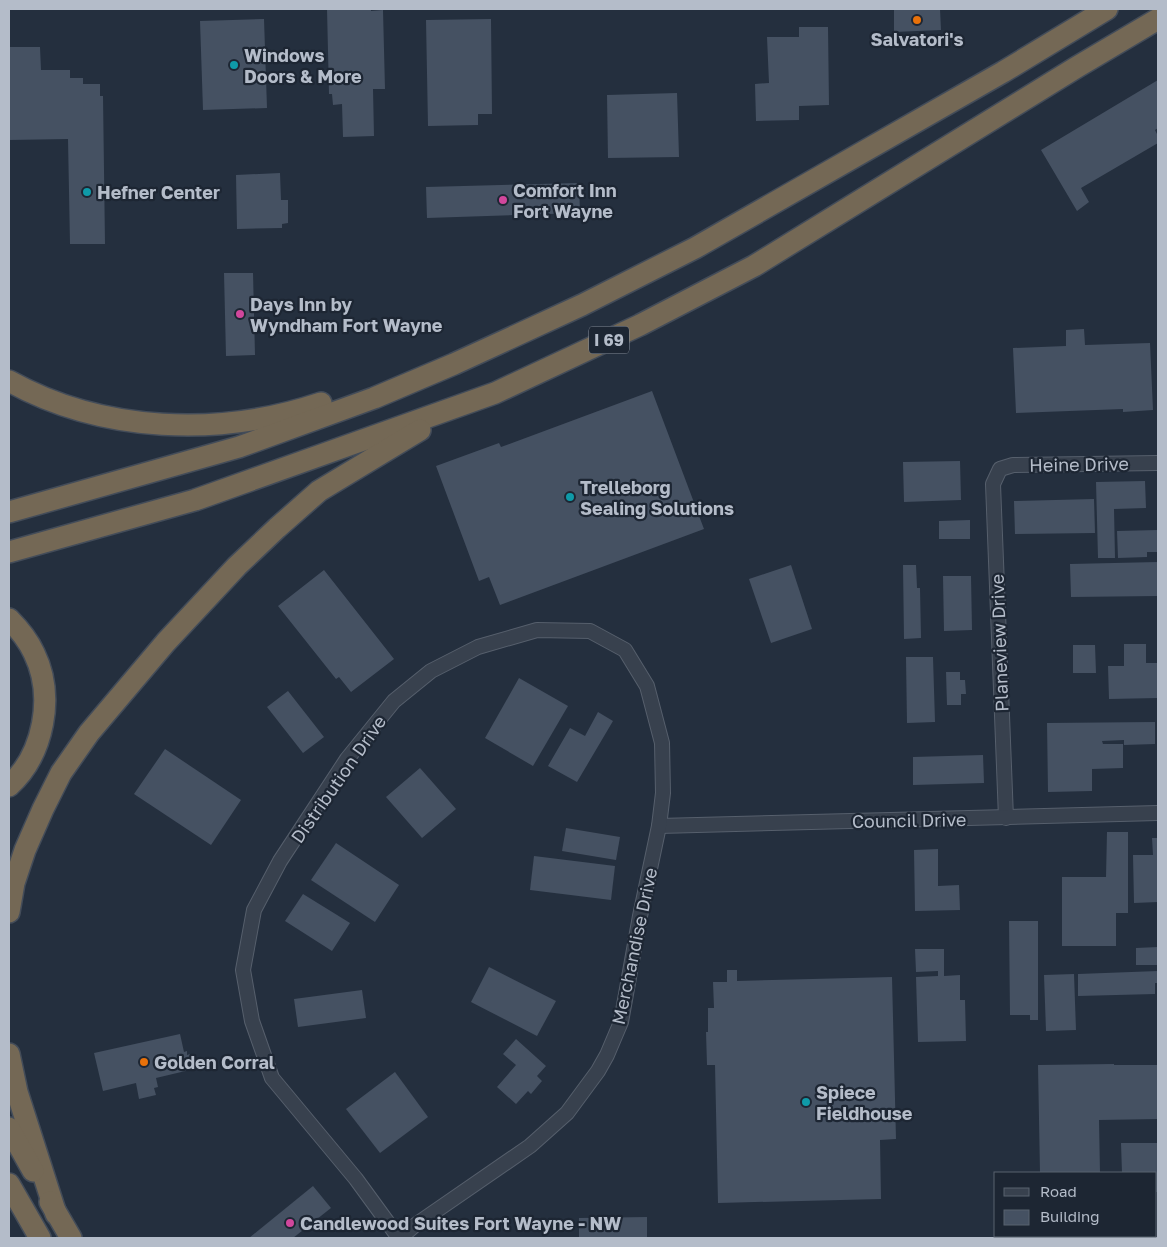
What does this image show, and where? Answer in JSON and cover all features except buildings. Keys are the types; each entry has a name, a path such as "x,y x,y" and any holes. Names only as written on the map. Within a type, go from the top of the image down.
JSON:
{"highway":[{"name":"I 69","path":"9,512 239,446 374,398 454,364 582,305 696,248 1003,72 1107,9"},
{"name":"I 69","path":"9,552 195,500 495,393 640,325 754,266 1158,19"},
{"path":"9,382 50,400 96,415 140,423 219,424 301,410 348,393 454,364"},
{"path":"9,912 14,882 25,850 61,773 89,732 166,642 237,566 319,491 463,405"},
{"path":"9,618 21,631 34,653 42,676 44,695 44,713 40,735 30,760 9,786"},
{"path":"9,1054 17,1092 56,1214"},
{"path":"9,1128 71,1238"},
{"path":"9,1184 40,1238"}],"street":[{"name":"Heine Drive","path":"1000,469 1013,465 1158,463"},
{"name":"Planeview Drive","path":"1000,469 993,484 1006,818"},
{"name":"Distribution Drive","path":"400,1238 356,1179 272,1078 252,1020 243,970 254,910 280,861 347,759 394,701 431,671 478,647 537,630 590,631 624,650 647,686 662,743 663,793 659,826"},
{"name":"Council Drive","path":"659,826 1158,813"},
{"name":"Merchandise Drive","path":"400,1238 414,1226 534,1143 567,1113 598,1071 621,1022 640,916 659,826"}],"place":[{"name":"Salvatori's","path":"917,20"},
{"name":"Windows Doors & More","path":"234,65"},
{"name":"Hefner Center","path":"87,192"},
{"name":"Comfort Inn Fort Wayne","path":"503,200"},
{"name":"Days Inn by Wyndham Fort Wayne","path":"240,314"},
{"name":"Trelleborg Sealing Solutions","path":"570,497"},
{"name":"Golden Corral","path":"144,1062"},
{"name":"Spiece Fieldhouse","path":"806,1102"},
{"name":"Candlewood Suites Fort Wayne - NW","path":"290,1223"}]}
